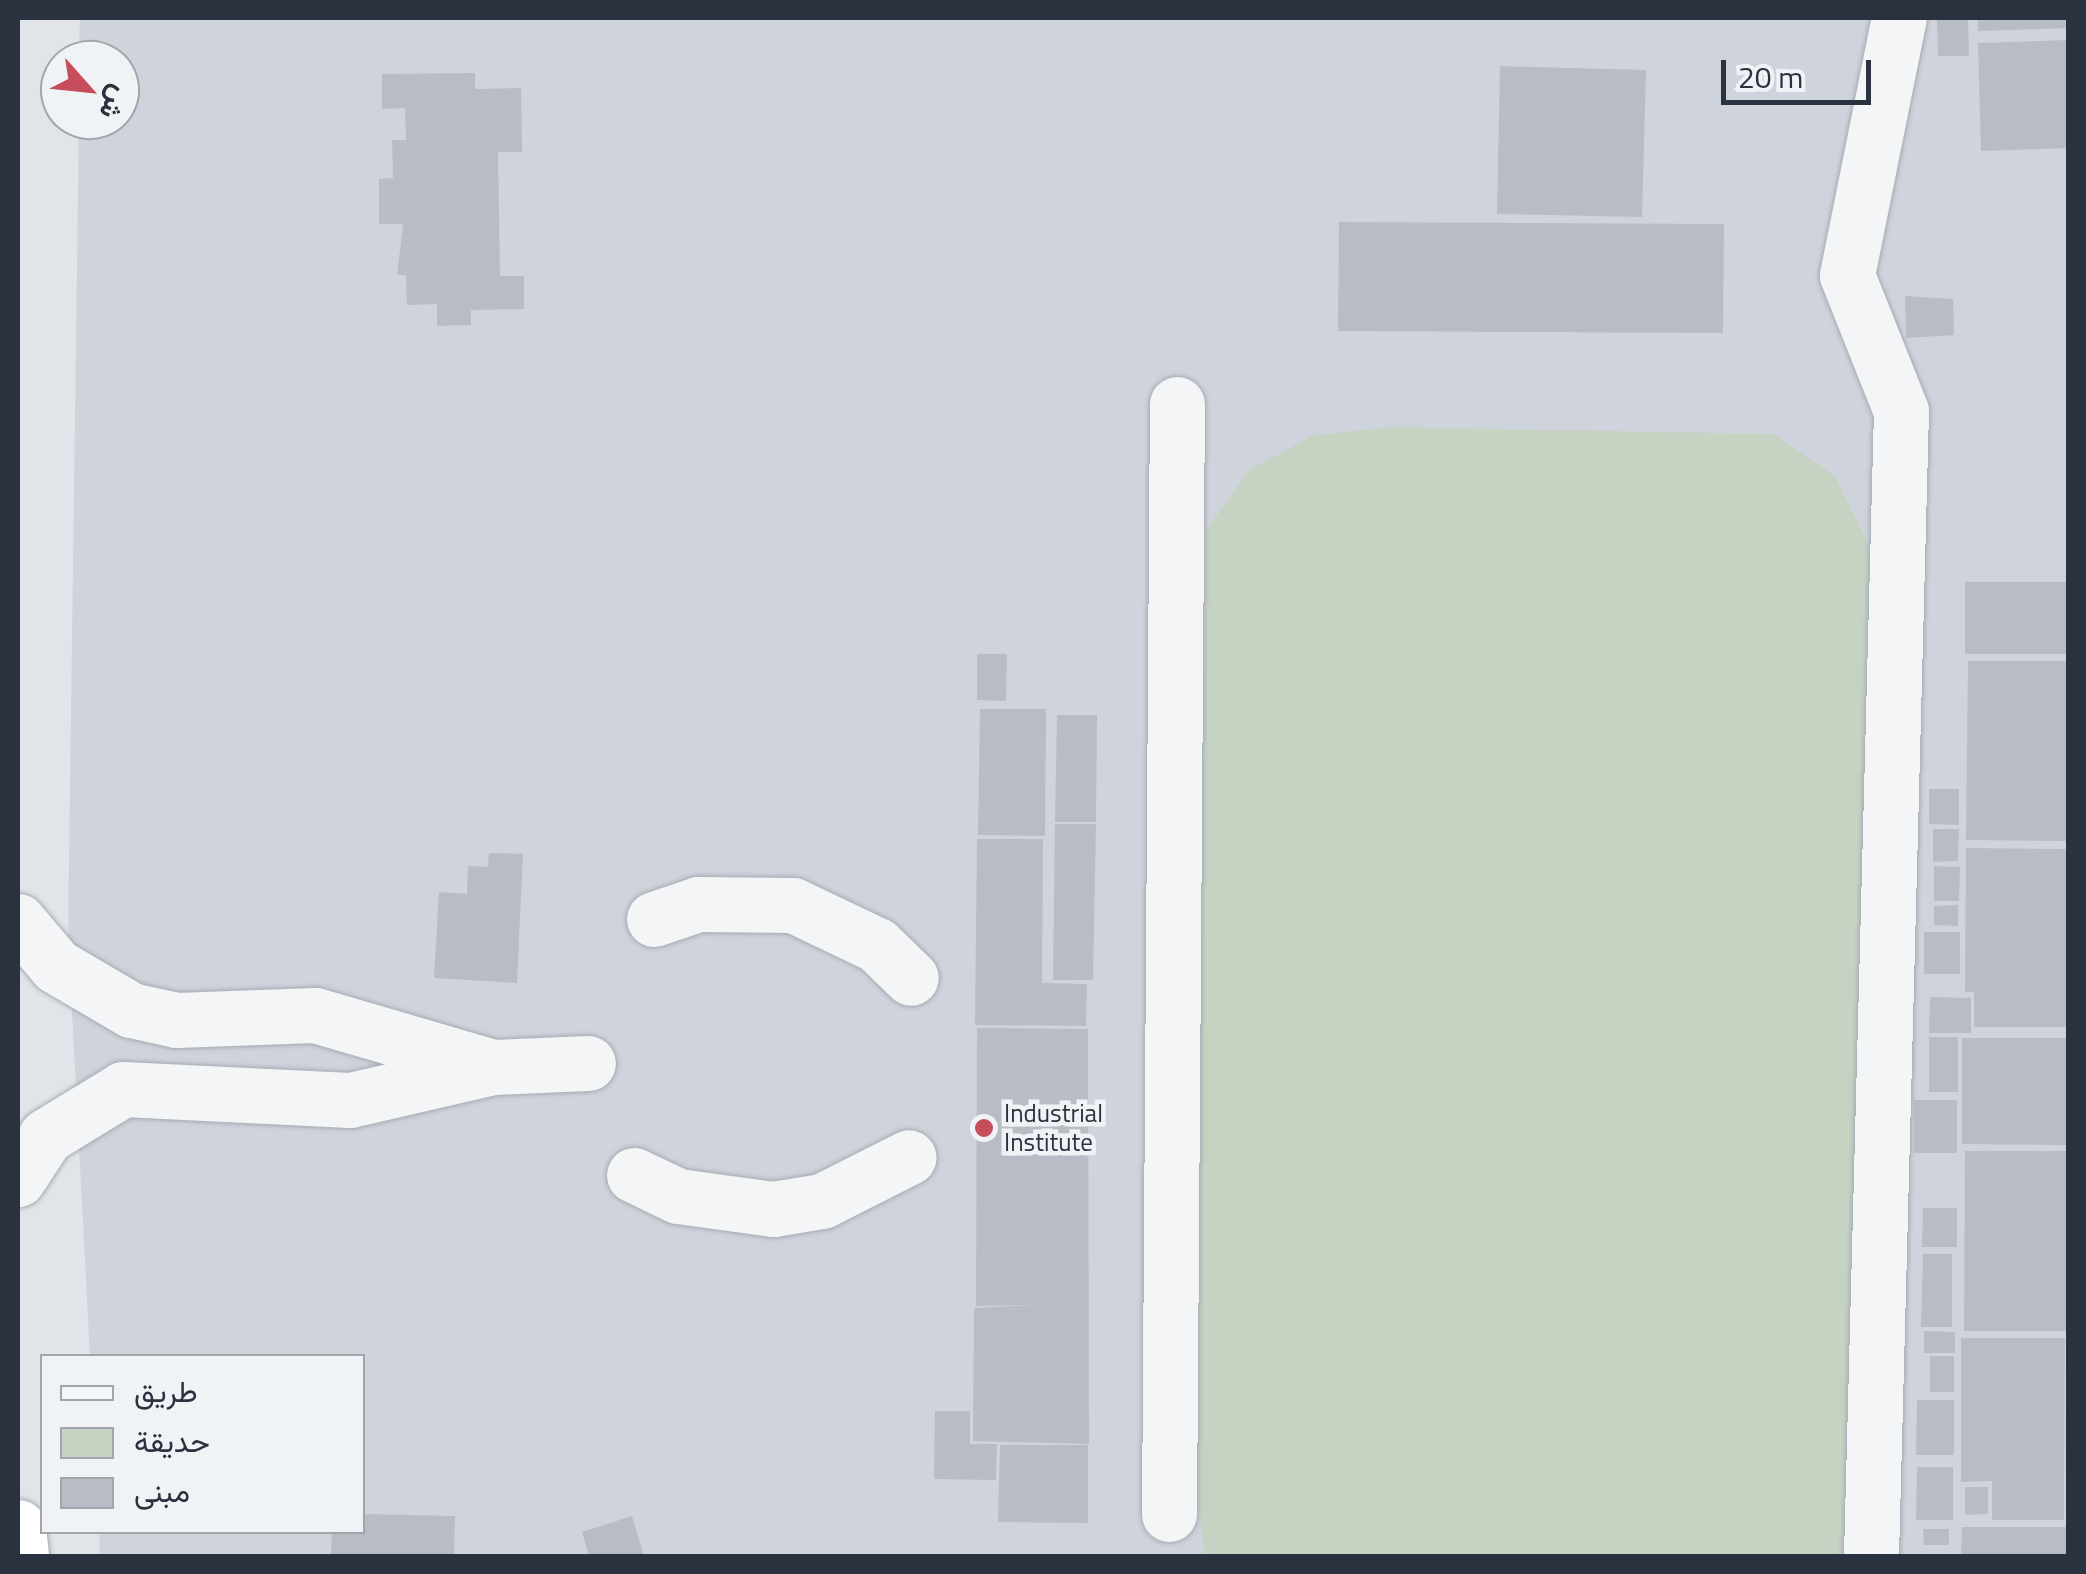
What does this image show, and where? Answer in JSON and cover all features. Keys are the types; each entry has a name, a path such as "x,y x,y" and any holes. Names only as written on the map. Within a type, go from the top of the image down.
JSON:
{"highway":[{"path":"18,1527 21,1556"}],"lane":[{"path":"1871,1556 1901,411 1848,274 1898,18"},
{"path":"1170,1514 1177,404"},
{"path":"654,919 698,904 793,905 877,945 911,978"},
{"path":"18,922 56,966 132,1010 176,1020 315,1015 492,1067"},
{"path":"18,1180 46,1136 123,1089 350,1100 492,1067 588,1063"},
{"path":"634,1174 678,1196 774,1209 822,1201 908,1157"}],"shaded area":[{"path":"80,18 2068,18 2068,1556 100,1556 99,1534 365,1534 365,1354 90,1354 68,936 79,140 140,140 140,40 79,40"}],"green space":[{"path":"1388,427 1773,434 1834,475 1867,541 1873,603 1856,1556 1205,1556 1196,1484 1206,531 1249,470 1312,436"}],"building":[{"path":"1937,18 1968,18 1969,56 1938,56"},
{"path":"1978,18 2068,18 2068,28 1978,31"},
{"path":"2068,40 2068,148 1981,151 1978,43"},
{"path":"1500,66 1646,70 1642,217 1497,214"},
{"path":"475,73 475,89 521,88 522,152 498,152 500,276 524,276 524,309 471,310 471,325 437,326 437,304 407,305 406,275 397,275 403,224 379,224 379,179 393,178 392,140 406,140 405,108 382,109 382,74"},
{"path":"1339,222 1724,224 1723,333 1338,331"},
{"path":"1905,296 1953,299 1954,335 1906,338"},
{"path":"1965,582 2068,582 2068,654 1965,654"},
{"path":"977,654 1007,654 1006,701 977,700"},
{"path":"1968,661 2068,661 2068,841 1966,840"},
{"path":"980,709 1046,709 1045,836 978,835"},
{"path":"1057,715 1097,715 1096,822 1055,822"},
{"path":"1929,789 1959,789 1959,825 1929,824"},
{"path":"1055,824 1096,824 1093,980 1053,980"},
{"path":"1933,829 1959,829 1958,861 1933,862"},
{"path":"977,839 1043,839 1042,983 1087,984 1086,1026 975,1025"},
{"path":"1966,848 2068,849 2068,1027 1974,1027 1974,992 1965,992"},
{"path":"489,853 523,854 517,983 434,978 439,892 467,894 468,866 488,867"},
{"path":"1934,866 1960,867 1959,901 1934,901"},
{"path":"1958,905 1958,926 1934,925 1934,906"},
{"path":"1924,932 1960,932 1960,974 1924,974"},
{"path":"1930,997 1971,998 1971,1033 1929,1033"},
{"path":"977,1028 1088,1029 1089,1444 973,1441 974,1308 1035,1305 976,1306"},
{"path":"1929,1037 1958,1037 1958,1092 1929,1092"},
{"path":"1962,1038 2068,1038 2068,1145 1962,1144"},
{"path":"1914,1100 1957,1100 1957,1153 1914,1153"},
{"path":"1965,1151 2068,1151 2068,1331 1964,1331"},
{"path":"1923,1208 1957,1208 1957,1247 1922,1247"},
{"path":"1923,1254 1952,1254 1952,1327 1921,1327"},
{"path":"1924,1331 1955,1332 1955,1353 1924,1353"},
{"path":"1961,1338 2065,1338 2064,1520 1992,1520 1992,1481 1961,1482"},
{"path":"1930,1356 1954,1356 1954,1392 1930,1392"},
{"path":"1917,1400 1954,1400 1954,1455 1916,1455"},
{"path":"935,1411 970,1411 970,1444 997,1444 996,1480 934,1479"},
{"path":"1000,1445 1088,1445 1088,1523 998,1522"},
{"path":"1917,1467 1953,1467 1953,1520 1916,1520"},
{"path":"1965,1487 1988,1487 1988,1514 1965,1515"},
{"path":"365,1514 455,1516 454,1556 331,1556 332,1534 365,1534"},
{"path":"632,1516 644,1556 589,1556 582,1532"},
{"path":"1962,1527 2068,1527 2068,1556 1961,1556"},
{"path":"1923,1529 1949,1529 1949,1545 1924,1545"}],"place":[{"name":"Industrial Institute","path":"984,1128"}]}
